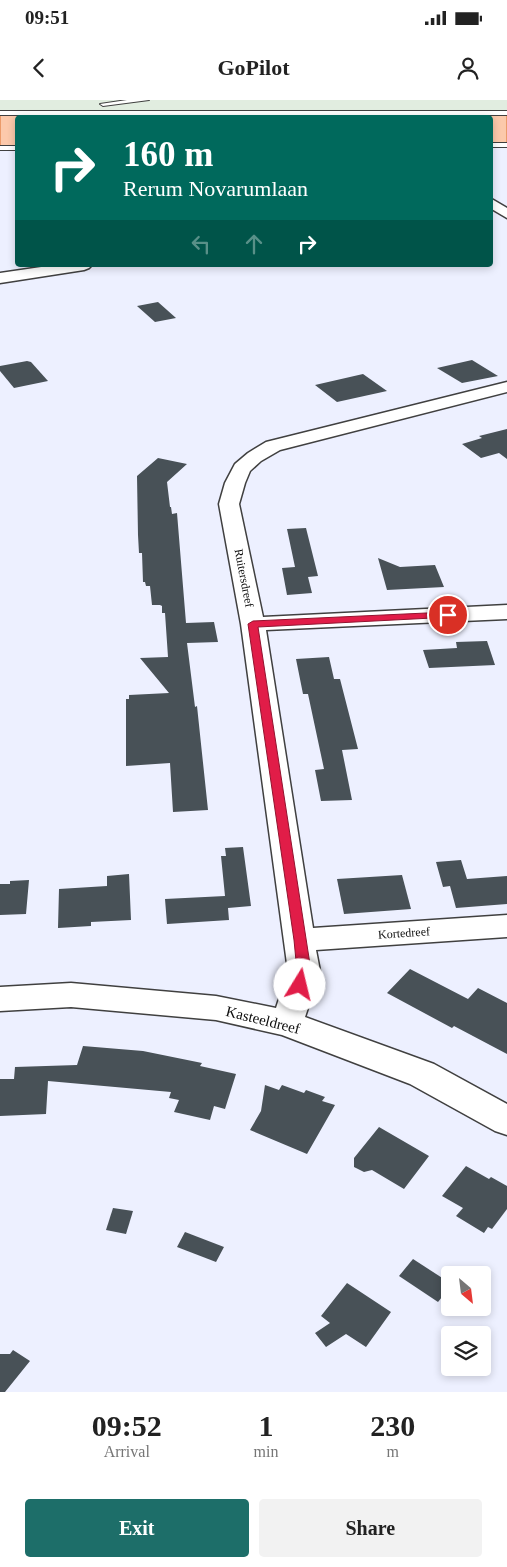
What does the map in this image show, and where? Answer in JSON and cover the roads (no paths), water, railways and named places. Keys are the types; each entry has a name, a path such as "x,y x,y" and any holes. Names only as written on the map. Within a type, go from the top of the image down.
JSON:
{"street":[{"path":"493,201 507,198"},
{"path":"493,204 507,214"},
{"path":"0,278 71,267"},
{"name":"Ruitersdreef","path":"287,1024 304,971 301,940 253,624 230,504 233,485 240,469 254,456 273,446 507,387"},
{"path":"253,624 507,612"},
{"name":"Kortedreef","path":"301,940 507,926"},
{"name":"Kasteeldreef","path":"0,999 71,995 216,1008 287,1024 422,1074 507,1121"}],"lane":[{"path":"93,104 120,104 146,100"},
{"path":"208,114 214,106"},
{"path":"0,113 507,113"},
{"path":"493,145 507,145"},
{"path":"0,148 15,148"}]}
